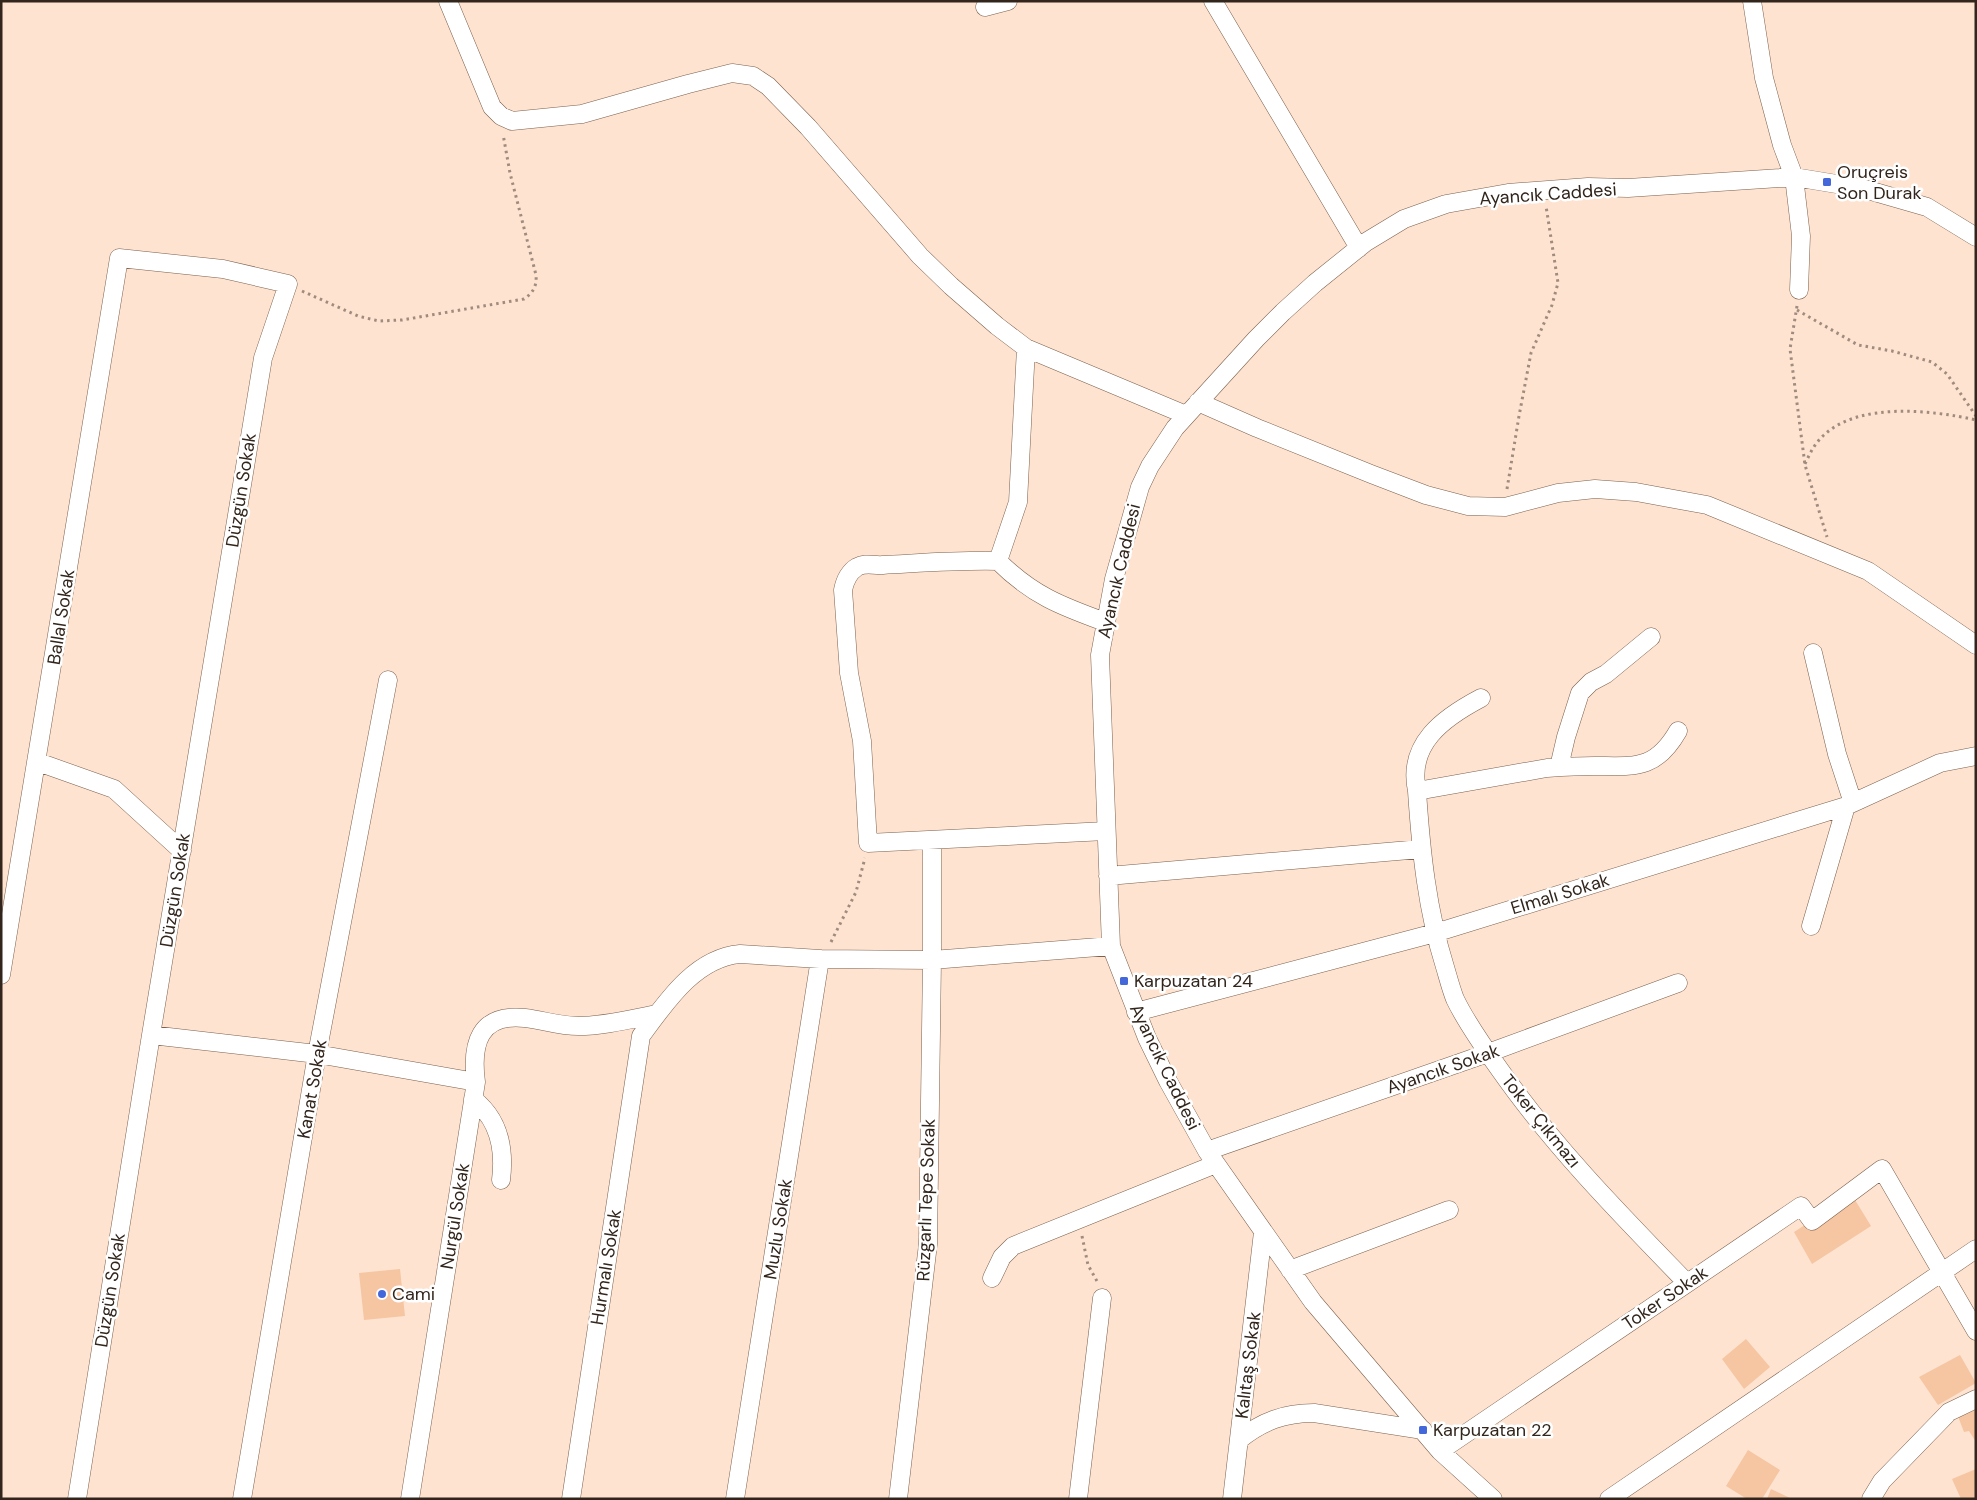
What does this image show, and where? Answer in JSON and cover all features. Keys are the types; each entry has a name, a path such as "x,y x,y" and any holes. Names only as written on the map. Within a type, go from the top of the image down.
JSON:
{"street":[{"path":"448,1 492,107 501,116 512,121 582,114 732,73 754,76 768,86 808,127 926,262 973,307 1026,348 1426,494 1468,506 1505,507 1542,496 1574,490 1616,489 1707,505 1868,571 1976,645"},
{"path":"985,7 1008,1"},
{"path":"1213,1 1359,248"},
{"path":"1752,1 1764,78 1772,112 1794,178 1801,236 1799,290"},
{"name":"Ayancık Caddesi","path":"1493,1499 1440,1451 1313,1302 1263,1232 1212,1158 1168,1081 1136,1012 1111,946 1100,655 1121,548 1140,487 1161,447 1192,408 1282,312 1359,248 1384,230 1404,219 1446,204 1508,193 1544,190 1628,188 1794,178 1861,188 1927,207 1976,237"},
{"name":"Ballal Sokak","path":"1,975 38,762 119,258 223,269 288,284"},
{"name":"Düzgün Sokak","path":"77,1499 151,1035 263,358 288,284"},
{"path":"998,560 1018,502 1026,348"},
{"path":"1105,622 1043,597 1012,575 998,560 945,560 880,565 865,564 857,567 847,577 844,590 849,673 862,741 868,843 1106,831"},
{"path":"1560,767 1566,737 1580,693 1651,637"},
{"path":"1811,926 1850,805 1813,654"},
{"name":"Kanat Sokak","path":"242,1499 317,1054 388,680"},
{"name":"Toker Çıkmazı","path":"1481,698 1454,713 1426,740 1417,757 1415,768 1421,848 1435,933 1455,999 1488,1053 1513,1088 1557,1142 1608,1201 1687,1283"},
{"path":"1417,791 1560,767 1623,767 1644,764 1663,751 1678,731"},
{"name":"Elmalı Sokak","path":"1136,1012 1435,933 1850,805 1940,763 1976,756"},
{"path":"38,762 114,789 182,851"},
{"name":"Rüzgarlı Tepe Sokak","path":"898,1499 928,1244 932,840"},
{"path":"1108,876 1421,848"},
{"path":"657,1014 674,994 702,967 721,957 740,954 820,959 932,960 1111,946"},
{"name":"Muzlu Sokak","path":"735,1499 820,959"},
{"name":"Ayancık Sokak","path":"992,1278 1002,1258 1013,1246 1084,1218 1212,1158 1678,982"},
{"name":"Hurmalı Sokak","path":"571,1499 641,1036 657,1014"},
{"name":"Nurgül Sokak","path":"410,1499 474,1090 474,1054 477,1040 482,1030 494,1022 510,1018 523,1017 563,1025 582,1026 657,1014"},
{"path":"151,1035 317,1054 474,1090 497,1129 502,1152 500,1180"},
{"name":"Toker Sokak","path":"1440,1451 1801,1206 1812,1222 1882,1169 1941,1272"},
{"path":"1290,1270 1449,1210"},
{"name":"Kalıtaş Sokak","path":"1232,1499 1263,1232"},
{"path":"1609,1499 1976,1249"},
{"path":"1941,1272 1974,1324"},
{"path":"1078,1499 1102,1298"},
{"path":"1871,1499 1882,1481 1948,1412 1976,1399"},
{"path":"1239,1440 1250,1431 1275,1418 1301,1413 1314,1413 1423,1430"}],"path":[{"path":"288,284 358,316 379,321 402,320 524,299 530,295 536,285 536,275 510,173 501,116"},
{"path":"1505,507 1517,425 1531,353 1552,305 1558,283 1544,190"},
{"path":"1799,290 1790,348 1805,465 1834,557"},
{"path":"1797,310 1858,345 1932,362 1947,374 1976,418"},
{"path":"1805,465 1815,445 1823,435 1840,424 1861,416 1920,412 1976,418"},
{"path":"820,959 840,926 856,892 868,843"},
{"path":"1084,1218 1082,1242 1084,1254 1088,1266 1099,1285 1102,1298"}],"building":[{"path":"1852,1195 1871,1226 1812,1264 1794,1232"},
{"name":"Cami","path":"400,1269 405,1316 364,1320 359,1273"},
{"path":"1746,1339 1770,1367 1744,1389 1722,1359"},
{"path":"1960,1355 1976,1383 1938,1405 1919,1377"},
{"path":"1976,1392 1976,1442 1969,1431 1964,1432 1952,1401"},
{"path":"1748,1450 1780,1470 1762,1499 1747,1499 1726,1486"},
{"path":"1976,1469 1976,1499 1961,1499 1952,1479"},
{"path":"1771,1489 1792,1499 1767,1499"}],"place":[{"name":"Oruçreis Son Durak","path":"1827,182"},
{"name":"Karpuzatan 24","path":"1124,981"},
{"name":"Cami","path":"382,1294"},
{"name":"Karpuzatan 22","path":"1423,1430"}]}
